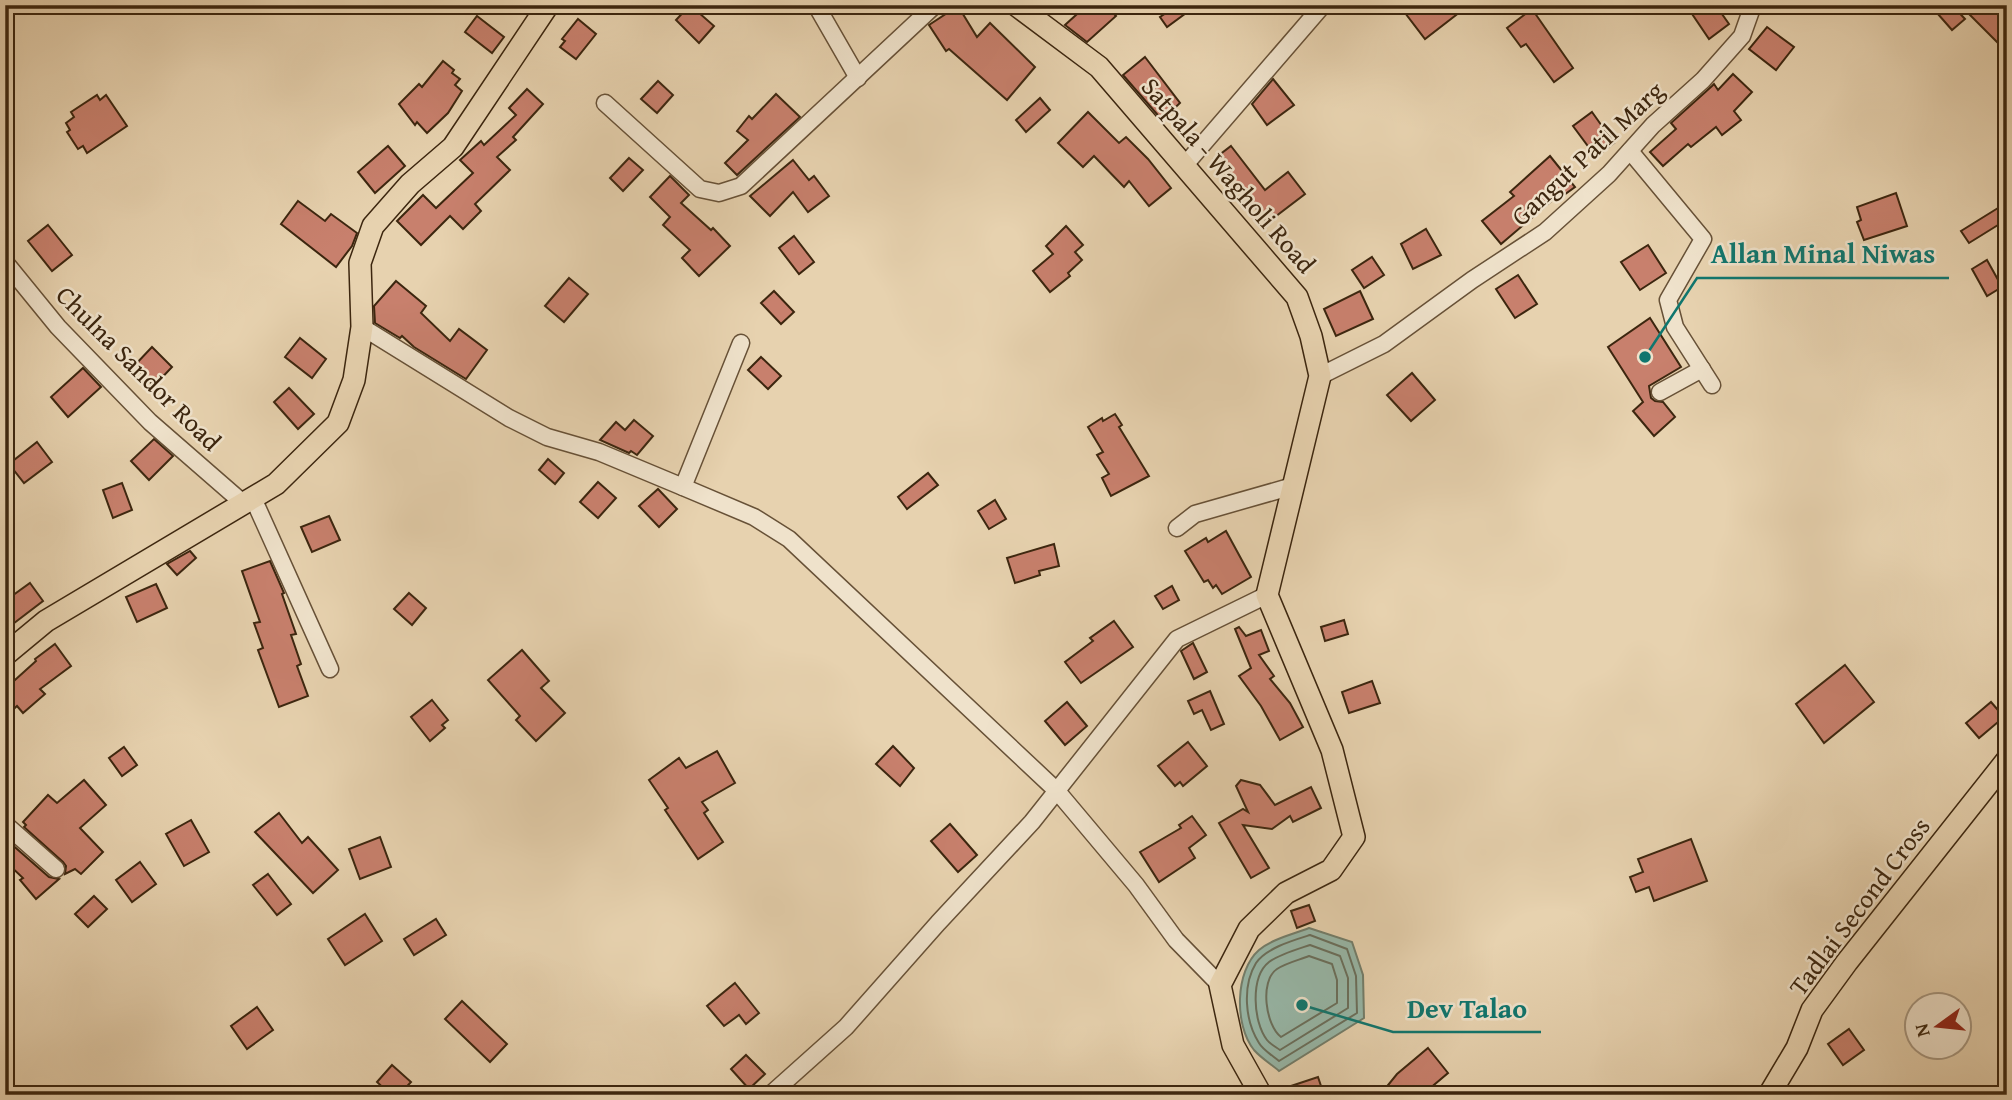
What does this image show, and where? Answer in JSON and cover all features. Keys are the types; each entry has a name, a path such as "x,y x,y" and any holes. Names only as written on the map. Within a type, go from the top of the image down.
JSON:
{"main road":[{"path":"5,655 46,621 276,484 338,423 354,380 362,327 360,263 373,226 410,184 453,147 548,5"},
{"name":"Satpala - Wagholi Road","path":"1020,7 1099,67 1297,297 1311,336 1320,376 1267,595"},
{"path":"1261,1095 1233,1045 1220,985 1249,929 1286,893 1331,870 1354,837 1332,750 1267,595"},
{"name":"Tadlai Second Cross","path":"1769,1095 1797,1048 1812,1010 2007,760"}],"street":[{"path":"816,5 858,78"},
{"path":"605,103 700,190 719,193 741,186 936,5"},
{"path":"1184,166 1323,5"},
{"name":"Gangut Patil Marg","path":"1320,376 1384,344 1472,280 1545,232 1609,174 1653,124 1703,80 1742,36 1753,5"},
{"path":"1630,151 1703,239 1668,300 1675,327 1712,385"},
{"name":"Chulna Sandor Road","path":"5,262 58,327 150,422 248,501"},
{"path":"362,327 534,431 575,447 599,452 754,517 789,539 1057,791 1136,885 1175,940 1220,985"},
{"path":"683,487 741,343"},
{"path":"1660,393 1702,369"},
{"path":"1177,528 1195,514 1293,486"},
{"path":"248,501 330,669"},
{"path":"770,1095 846,1027 1032,822 1177,639 1267,595"},
{"path":"5,824 56,869"}],"water":[{"path":"1309,928 1352,942 1363,975 1364,1018 1279,1071 1254,1050 1247,1039 1240,1013 1242,984 1251,959 1259,950"}],"building":[{"path":"690,5 714,26 699,43 676,20"},
{"path":"1087,5 1106,5 1116,16 1087,42 1065,25"},
{"path":"1160,5 1197,5 1167,27 1160,17 1166,13"},
{"path":"1399,5 1469,5 1425,39"},
{"path":"1686,5 1730,5 1722,14 1729,24 1709,39"},
{"path":"1930,5 1952,5 1965,19 1952,30"},
{"path":"1976,5 1990,5 2007,25 2007,52 1968,13"},
{"path":"958,6 977,37 990,23 1035,67 1007,100 949,49 946,51 929,25"},
{"path":"1532,9 1573,68 1554,82 1526,44 1521,47 1507,28"},
{"path":"477,16 504,37 492,53 465,32"},
{"path":"578,19 596,34 576,59 560,47 565,41 562,39"},
{"path":"1767,27 1794,47 1776,70 1749,49"},
{"path":"1145,57 1180,103 1162,120 1123,75"},
{"path":"443,61 460,79 455,85 462,91 448,113 427,133 417,122 415,125 399,104 419,84 422,87"},
{"path":"1733,74 1752,92 1734,111 1741,120 1722,135 1716,127 1691,147 1688,144 1663,166 1650,152 1676,129 1671,123 1714,84 1718,90"},
{"path":"1273,79 1294,105 1267,125 1252,104"},
{"path":"658,81 673,95 657,113 641,99"},
{"path":"527,89 543,104 513,137 516,140 497,157 510,170 475,204 481,211 463,229 450,216 421,245 397,221 423,195 436,208 473,173 460,160 481,141 484,145 516,115 509,108"},
{"path":"776,94 800,117 737,175 725,163 748,140 737,131 749,116 752,119"},
{"path":"97,95 100,100 106,95 127,126 87,153 83,146 78,149 67,132 70,130 66,123 74,117 71,112"},
{"path":"1040,98 1050,110 1026,132 1016,120"},
{"path":"1088,112 1119,143 1126,137 1171,188 1149,206 1129,181 1124,187 1094,156 1083,167 1058,143"},
{"path":"1592,112 1614,143 1596,157 1573,126"},
{"path":"388,146 405,166 375,193 358,172"},
{"path":"1231,146 1265,190 1288,172 1305,194 1267,223 1240,186 1237,189 1214,159"},
{"path":"1550,156 1575,187 1557,200 1555,198 1501,244 1482,221 1514,196 1510,192"},
{"path":"629,158 643,170 623,191 610,178"},
{"path":"793,160 809,180 814,176 829,196 808,212 793,192 770,216 750,196"},
{"path":"670,176 689,195 681,203 711,230 713,228 730,246 699,276 682,258 690,250 663,225 670,217 650,197"},
{"path":"1896,193 1907,226 1864,240 1857,222 1861,220 1857,207"},
{"path":"298,201 325,221 331,214 357,233 352,246 336,267 281,224"},
{"path":"1998,208 2006,220 1969,243 1961,231"},
{"path":"48,225 72,255 52,271 28,241"},
{"path":"1066,226 1083,245 1075,252 1082,260 1068,273 1070,276 1050,292 1033,271 1053,254 1046,246"},
{"path":"1426,229 1441,255 1413,269 1401,244"},
{"path":"794,236 814,262 799,274 779,248"},
{"path":"1648,245 1666,273 1640,290 1621,262"},
{"path":"1372,257 1384,275 1364,288 1352,270"},
{"path":"1987,260 2002,287 1987,296 1972,269"},
{"path":"1518,275 1537,304 1515,318 1496,289"},
{"path":"569,278 588,294 564,322 545,306"},
{"path":"396,281 426,306 421,313 450,341 459,329 487,350 466,379 414,347 402,336 400,338 375,323 374,306"},
{"path":"774,291 794,312 781,324 761,303"},
{"path":"1360,291 1373,319 1336,336 1324,309"},
{"path":"1650,318 1681,367 1649,386 1651,398 1663,402 1675,417 1654,436 1633,411 1643,402 1608,347"},
{"path":"300,338 326,359 312,378 285,357"},
{"path":"152,347 172,367 154,386 134,366"},
{"path":"761,357 781,376 768,389 748,370"},
{"path":"83,368 101,387 68,417 51,397"},
{"path":"1412,373 1435,400 1411,421 1387,395"},
{"path":"289,388 314,414 298,429 274,402"},
{"path":"1115,414 1122,425 1119,427 1149,476 1111,496 1102,478 1109,474 1097,455 1103,452 1088,427"},
{"path":"634,420 653,436 637,455 600,440 616,422 625,430"},
{"path":"154,439 173,456 149,480 131,461"},
{"path":"37,442 52,462 24,483 9,464"},
{"path":"548,459 564,473 555,484 539,470"},
{"path":"928,473 938,485 907,509 898,497"},
{"path":"598,482 616,498 598,518 580,502"},
{"path":"122,483 132,510 113,518 103,490"},
{"path":"658,489 677,509 659,527 639,506"},
{"path":"995,500 1006,519 989,529 978,511"},
{"path":"329,516 340,540 312,552 301,527"},
{"path":"1226,531 1251,577 1222,594 1216,585 1213,588 1208,580 1204,582 1185,551 1206,538 1208,542"},
{"path":"1054,544 1059,566 1039,571 1040,575 1015,583 1007,558"},
{"path":"190,551 196,558 177,575 167,564"},
{"path":"270,561 284,593 282,594 296,634 291,635 301,664 297,666 308,696 279,707 258,650 263,648 254,623 260,622 242,571"},
{"path":"30,583 43,601 5,630 5,601"},
{"path":"156,584 167,608 137,622 126,597"},
{"path":"1172,586 1179,600 1163,609 1155,596"},
{"path":"409,593 426,608 412,625 394,609"},
{"path":"1344,620 1348,634 1325,641 1321,627"},
{"path":"1114,621 1133,647 1081,683 1065,662 1093,641 1090,638"},
{"path":"1239,627 1246,636 1261,630 1269,651 1259,655 1274,676 1270,679 1290,703 1303,727 1280,740 1261,706 1239,676 1251,668 1235,629"},
{"path":"1193,643 1207,672 1194,679 1181,651"},
{"path":"55,644 71,666 40,689 45,694 23,713 17,706 5,717 5,689 36,661 35,659"},
{"path":"522,650 549,681 541,688 565,713 536,741 516,720 520,716 488,680"},
{"path":"1845,665 1874,702 1824,743 1796,704"},
{"path":"1372,681 1380,703 1349,713 1342,692"},
{"path":"1210,691 1224,724 1211,730 1202,710 1194,714 1188,701"},
{"path":"432,700 448,720 442,725 445,728 430,741 411,717"},
{"path":"1067,702 1087,726 1065,745 1045,721"},
{"path":"1991,702 2004,717 1979,738 1966,723"},
{"path":"1188,742 1207,766 1183,786 1180,782 1175,786 1158,766"},
{"path":"893,746 914,768 900,786 876,764"},
{"path":"124,747 137,765 122,776 109,758"},
{"path":"717,751 735,783 702,802 708,810 704,813 723,842 698,859 665,810 668,808 649,780 679,758 686,768"},
{"path":"84,780 106,805 80,828 103,852 81,874 75,869 65,874 66,866 63,862 24,827 26,825 23,822 48,795 57,803"},
{"path":"1241,780 1260,785 1275,805 1311,787 1321,808 1293,822 1290,816 1272,829 1243,825 1269,868 1251,878 1219,823 1243,809 1248,812 1236,786"},
{"path":"279,813 302,843 308,837 338,870 313,893 255,832"},
{"path":"1192,816 1206,835 1189,848 1195,858 1159,882 1140,852 1181,828 1179,825"},
{"path":"191,820 209,852 184,866 166,834"},
{"path":"950,824 977,855 958,872 931,841"},
{"path":"380,837 391,867 360,879 349,849"},
{"path":"1691,839 1707,881 1654,901 1649,887 1636,892 1630,877 1643,872 1638,859"},
{"path":"9,842 49,877 59,879 36,899 20,880 23,878 5,861 5,846"},
{"path":"140,862 156,884 132,902 116,880"},
{"path":"268,874 291,904 277,915 253,885"},
{"path":"94,896 107,909 88,927 75,914"},
{"path":"1309,905 1315,921 1297,928 1291,911"},
{"path":"365,914 382,941 345,965 328,939"},
{"path":"436,919 446,935 414,955 404,939"},
{"path":"735,983 759,1013 746,1024 739,1015 724,1026 707,1006"},
{"path":"462,1001 507,1044 490,1062 445,1019"},
{"path":"257,1007 273,1030 247,1049 231,1026"},
{"path":"1849,1029 1864,1050 1843,1065 1828,1044"},
{"path":"1428,1048 1448,1073 1422,1095 1380,1095 1397,1074"},
{"path":"746,1055 765,1074 749,1089 731,1069"},
{"path":"392,1065 411,1082 399,1095 391,1095 377,1082"},
{"path":"1318,1077 1324,1095 1274,1095 1273,1092"}],"place":[{"name":"Allan Minal Niwas","path":"1645,357"},
{"name":"Dev Talao","path":"1302,1005"}]}
